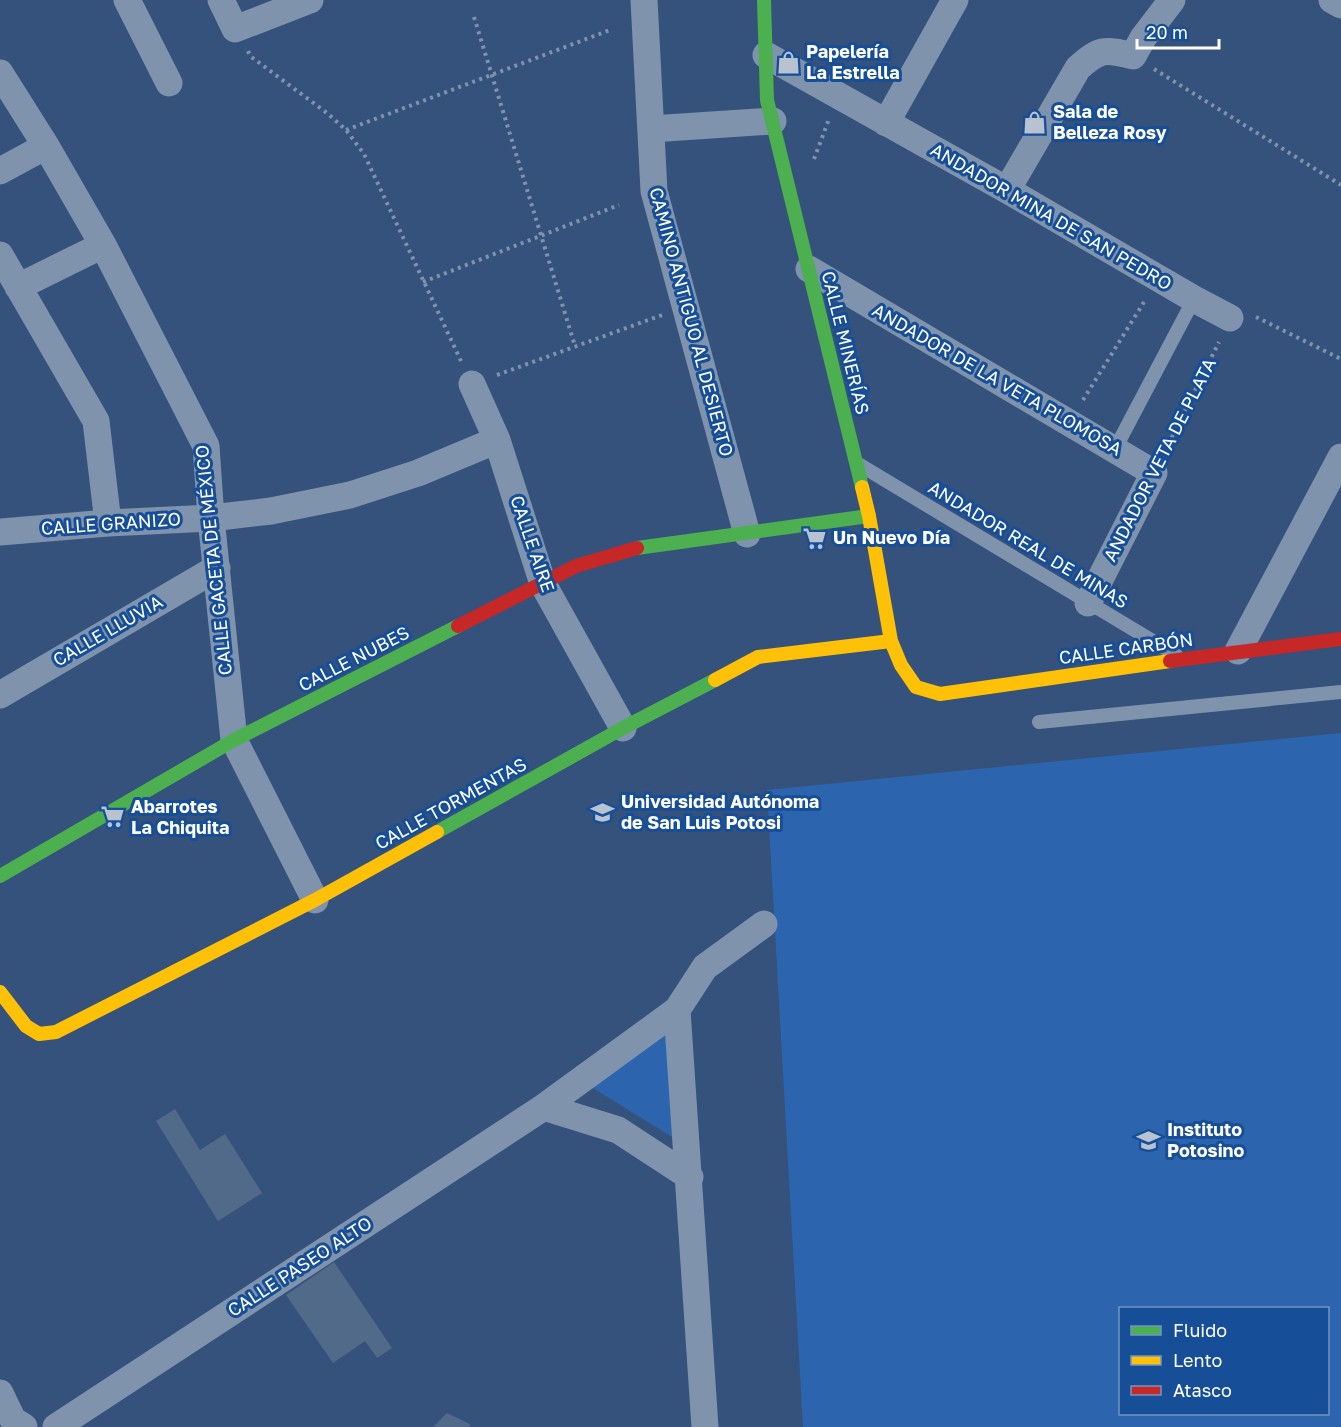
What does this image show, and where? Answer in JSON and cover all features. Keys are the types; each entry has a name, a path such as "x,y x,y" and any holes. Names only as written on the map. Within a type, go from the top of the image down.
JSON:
{"street":[{"path":"127,0 169,84"},
{"path":"221,0 235,29 310,0"},
{"name":"CAMINO ANTIGUO AL DESIERTO","path":"644,0 654,190 747,534"},
{"name":"CALLE MINERÍAS","path":"764,0 767,100 868,516 891,641 901,665 916,687"},
{"path":"886,123 955,0"},
{"path":"1007,190 1078,68 1089,58 1107,50 1132,56 1172,0"},
{"path":"1332,0 1341,5"},
{"name":"ANDADOR MINA DE SAN PEDRO","path":"766,55 1230,318"},
{"name":"CALLE GACETA DE MÉXICO","path":"0,73 46,146 103,245 206,446 210,518 234,740 315,900"},
{"path":"651,129 773,121"},
{"path":"0,171 46,146"},
{"path":"18,287 103,245"},
{"path":"0,255 96,421 108,523"},
{"name":"ANDADOR DE LA VETA PLOMOSA","path":"808,269 1155,473"},
{"name":"CALLE AIRE","path":"472,384 497,440 543,584 623,728"},
{"name":"CALLE GRANIZO","path":"0,532 210,518 271,511 350,495 418,473 497,440"},
{"path":"1238,651 1341,458"},
{"name":"ANDADOR VETA DE PLATA","path":"1088,603 1155,473"},
{"name":"CALLE NUBES","path":"0,876 234,740 576,566 631,549 868,516"},
{"name":"CALLE LLUVIA","path":"0,695 217,568"},
{"name":"CALLE CARBÓN","path":"916,687 940,694 1238,651 1341,639"},
{"name":"CALLE TORMENTAS","path":"0,992 26,1026 39,1034 56,1032 315,900 623,728 758,657 891,641"},
{"name":"CALLE PASEO ALTO","path":"56,1427 544,1107 677,1010 705,967 764,924"},
{"path":"677,1010 705,1427"},
{"path":"544,1107 618,1130 690,1177"},
{"path":"0,1393 13,1420 24,1427"}],"lane":[{"path":"1115,449 1194,299"},
{"name":"ANDADOR REAL DE MINAS","path":"855,462 1183,659"},
{"path":"1039,722 1341,692"}],"path":[{"path":"474,17 575,346"},
{"path":"235,29 250,56 327,113 346,130 364,154 472,384 638,323"},
{"path":"346,130 610,30"},
{"path":"1132,56 1341,185"},
{"path":"790,190 814,159 837,95"},
{"path":"423,282 619,205"},
{"path":"1070,422 1158,278"},
{"path":"1230,318 1255,316 1341,359"},
{"name":"ANDADOR VETA DE PLATA","path":"1155,473 1230,318"}],"shaded area":[{"path":"1341,733 1341,1427 803,1427 767,790"},
{"path":"662,1032 676,1033 677,1140 588,1085"}],"building":[{"path":"175,1109 200,1150 225,1134 262,1193 218,1221 156,1121"},
{"path":"334,1262 392,1348 377,1358 365,1341 333,1363 286,1295"},
{"path":"447,1413 470,1424 470,1427 433,1427"}],"traffic: fast":[{"path":"764,0 767,100 862,487"},
{"path":"637,548 869,516"},
{"path":"0,876 234,740 458,626"},
{"path":"437,832 623,728 715,680"}],"traffic: slow":[{"path":"862,487 891,641 901,665 916,687 940,694 1170,661"},
{"path":"715,680 758,657 891,641"},
{"path":"0,992 26,1026 39,1034 56,1032 315,900 437,832"}],"traffic: jam":[{"path":"458,626 576,566 637,548"},
{"path":"1170,661 1341,639"}],"place":[{"name":"Papelería La Estrella","path":"788,62"},
{"name":"Sala de Belleza Rosy","path":"1035,122"},
{"name":"Un Nuevo Día","path":"815,538"},
{"name":"Universidad Autónoma de San Luis Potosi","path":"603,812"},
{"name":"Abarrotes La Chiquita","path":"113,817"},
{"name":"Instituto Potosino","path":"1149,1140"}]}
